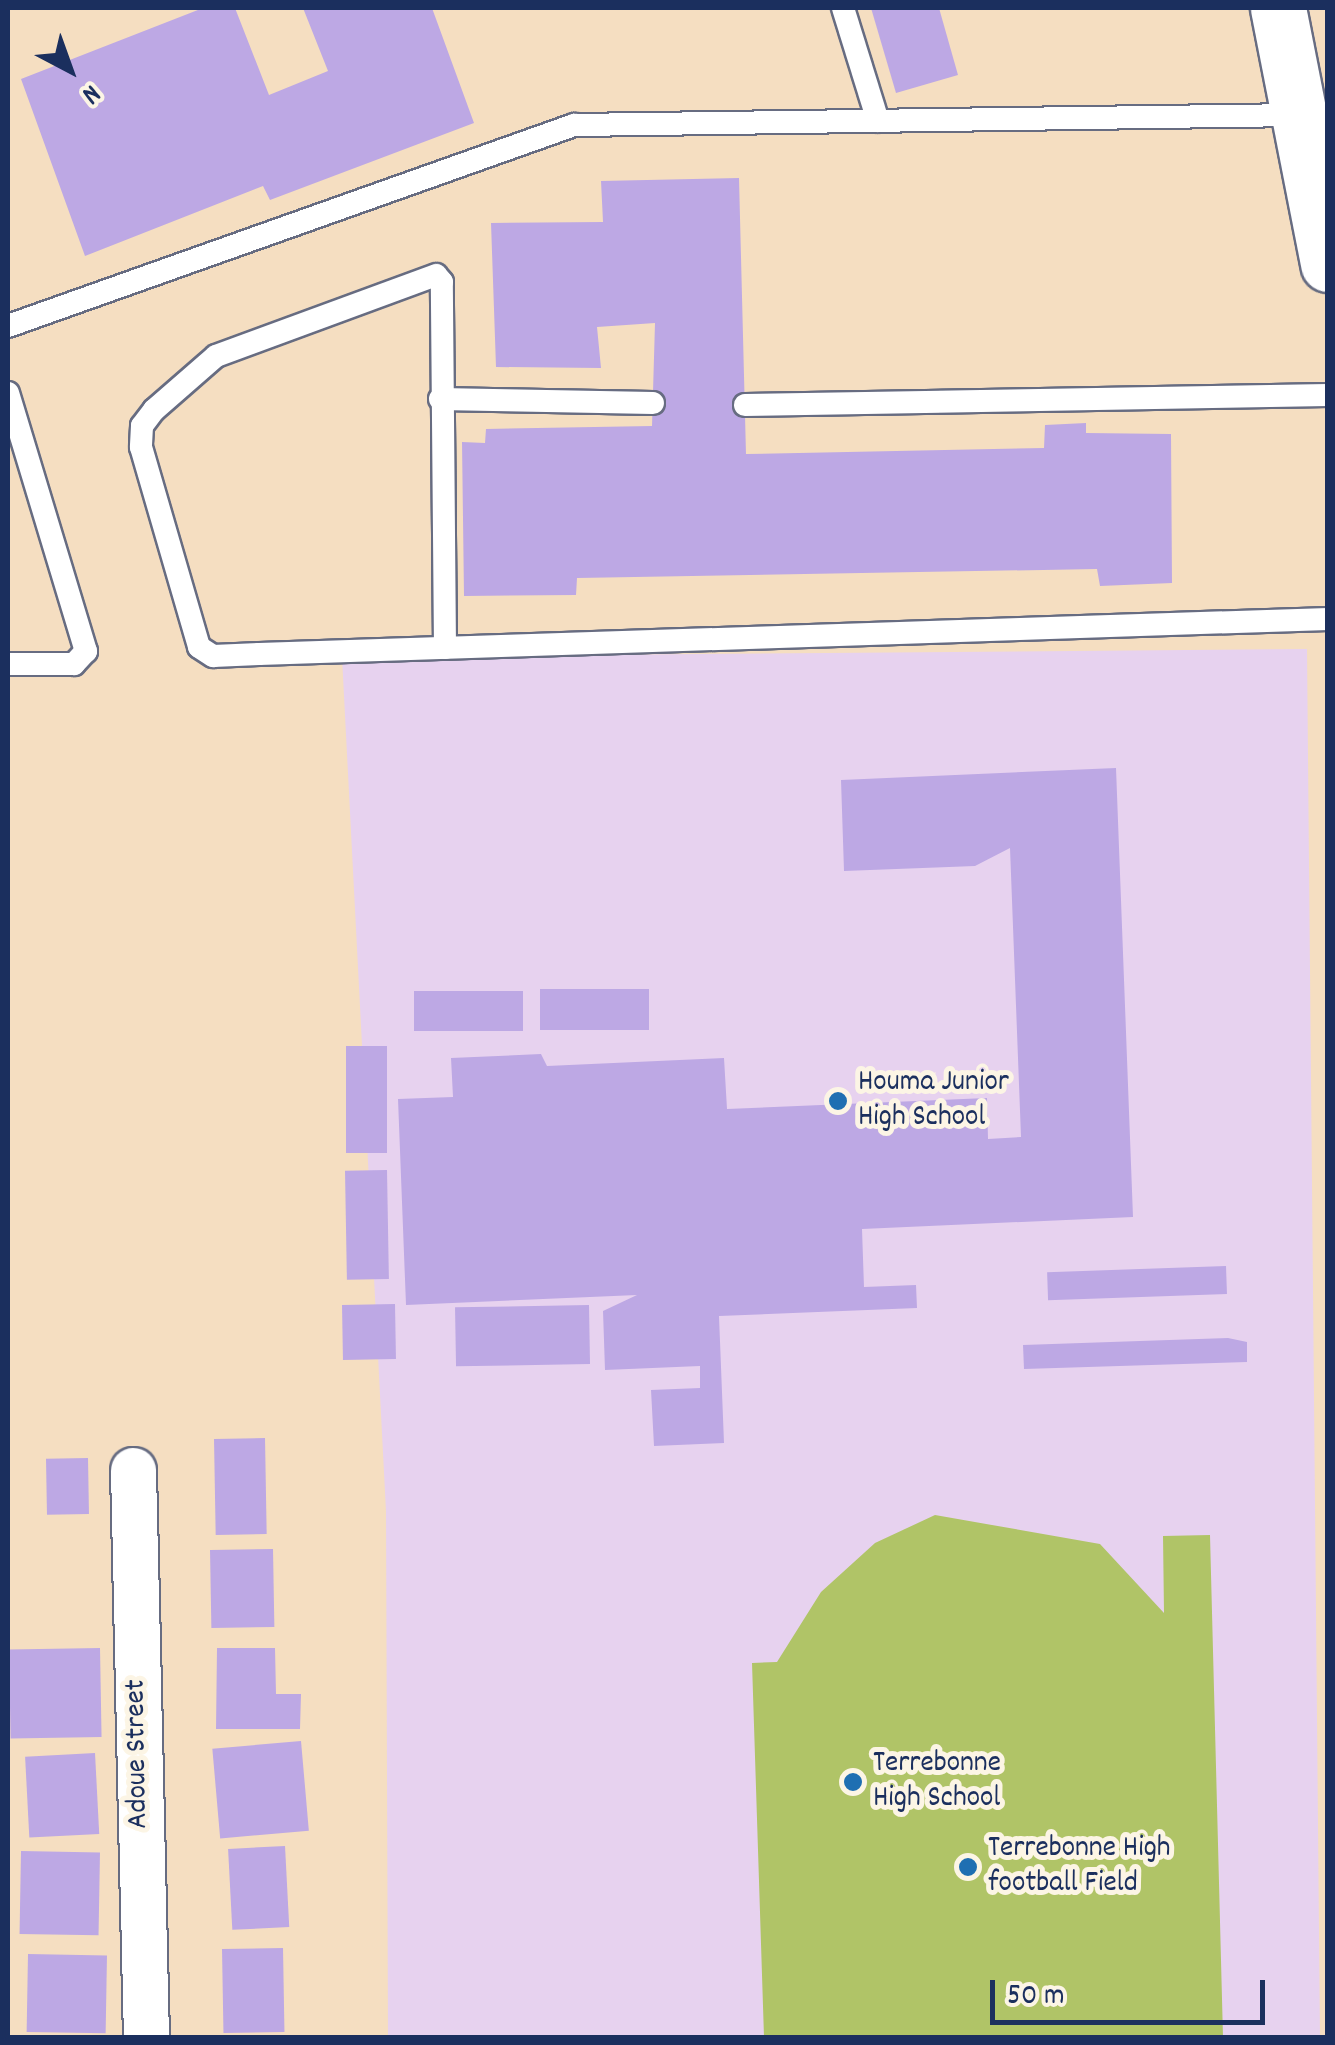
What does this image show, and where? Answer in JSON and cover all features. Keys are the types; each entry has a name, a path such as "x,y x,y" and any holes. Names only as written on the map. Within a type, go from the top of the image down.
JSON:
{"street":[{"path":"1278,8 1328,264"},
{"name":"Adoue Street","path":"132,1470 146,2038"}],"lane":[{"path":"843,8 878,121"},
{"path":"8,326 574,125 1301,115"},
{"path":"444,648 442,282 436,275 216,356 154,410 142,426 140,447 199,647 213,656 1328,619"},
{"path":"8,393 86,651 74,664 8,664"},
{"path":"745,405 1328,395"},
{"path":"440,399 653,403"}],"shaded area":[{"name":"Houma Junior High School","path":"1307,649 1320,2037 388,2037 386,1511 342,657"}],"green space":[{"path":"935,1515 1100,1544 1164,1613 1163,1536 1210,1535 1223,2037 764,2037 752,1663 777,1662 821,1592 875,1543"}],"building":[{"path":"203,8 235,8 269,95 328,71 303,8 432,8 474,123 270,200 263,186 85,256 21,79"},
{"path":"871,8 939,8 958,75 896,93"},
{"path":"739,178 746,454 1044,448 1045,425 1086,423 1086,433 1171,434 1172,583 1100,586 1097,569 577,578 576,595 464,596 462,442 485,443 486,429 652,426 655,323 597,327 601,368 496,367 491,223 603,222 601,181"},
{"path":"1116,768 1133,1217 862,1229 864,1287 916,1285 917,1308 719,1316 724,1443 654,1446 651,1390 700,1388 700,1366 605,1370 603,1311 637,1295 406,1305 398,1099 453,1097 451,1058 541,1054 547,1066 724,1058 727,1109 987,1098 988,1139 1021,1137 1010,848 975,866 844,871 841,780"},
{"path":"540,989 649,989 649,1030 540,1030"},
{"path":"414,991 523,991 523,1031 414,1031"},
{"path":"346,1046 387,1046 387,1153 346,1153"},
{"path":"387,1170 389,1279 347,1280 345,1171"},
{"path":"1226,1266 1227,1294 1048,1300 1047,1272"},
{"path":"395,1304 396,1359 343,1360 342,1305"},
{"path":"589,1305 590,1364 456,1366 455,1307"},
{"path":"1228,1338 1247,1342 1247,1362 1024,1369 1023,1345"},
{"path":"265,1438 267,1534 216,1535 214,1439"},
{"path":"88,1458 89,1514 47,1515 46,1459"},
{"path":"273,1549 274,1627 211,1628 210,1550"},
{"path":"100,1648 102,1737 11,1739 9,1650"},
{"path":"217,1648 275,1648 276,1694 301,1694 300,1729 216,1729"},
{"path":"301,1741 309,1831 220,1838 212,1749"},
{"path":"95,1753 99,1834 29,1838 25,1757"},
{"path":"285,1846 289,1927 232,1930 228,1849"},
{"path":"21,1851 100,1852 99,1935 20,1934"},
{"path":"283,1948 284,2032 223,2033 222,1949"},
{"path":"28,1954 107,1955 106,2033 27,2032"}],"place":[{"name":"Houma Junior High School","path":"838,1101"},
{"name":"Terrebonne High School","path":"853,1782"},
{"name":"Terrebonne High football Field","path":"968,1867"}]}
